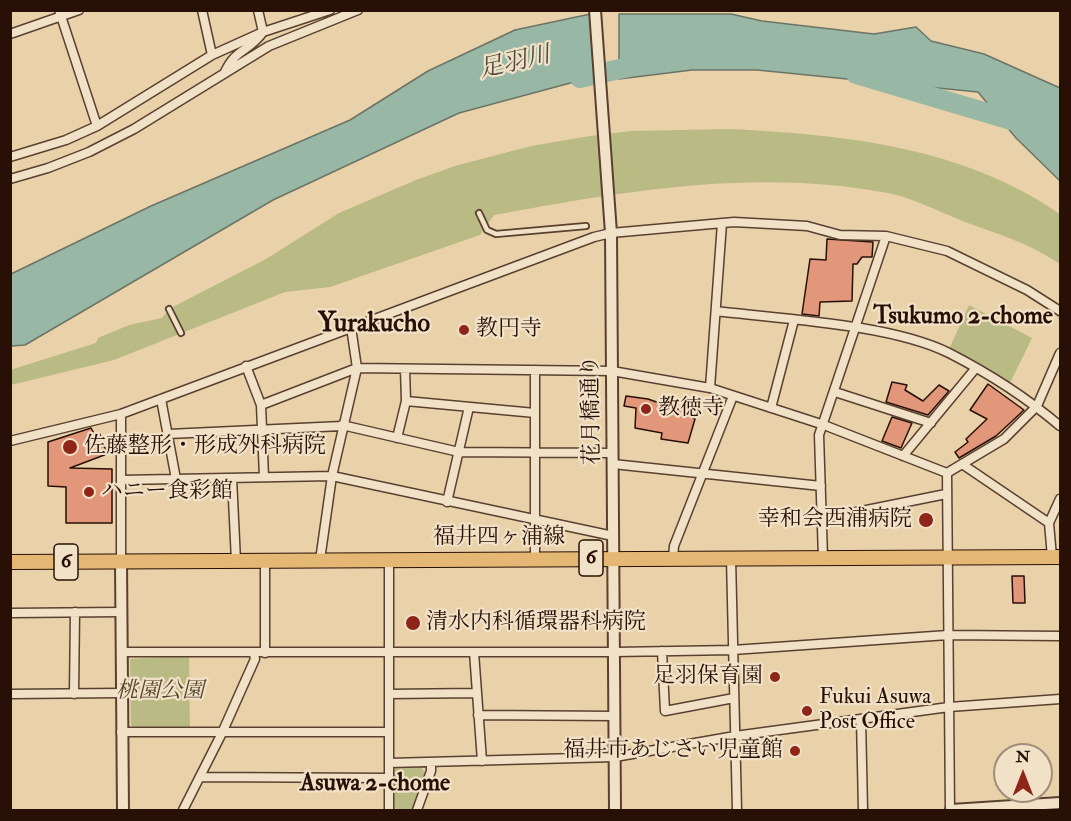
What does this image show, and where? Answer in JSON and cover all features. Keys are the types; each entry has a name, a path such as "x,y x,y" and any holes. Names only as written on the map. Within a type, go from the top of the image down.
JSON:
{"main road":[{"name":"福井四ヶ浦線","path":"10,562 1056,557"}],"street":[{"path":"10,34 60,14 79,10"},
{"path":"202,10 212,55"},
{"path":"225,72 232,57 257,42 263,33 258,10"},
{"path":"10,157 66,140 97,126 212,55 263,33 330,10"},
{"path":"10,179 48,168 89,152 134,129 269,46 358,10"},
{"name":"花月橋通り","path":"595,10 610,229 615,810"},
{"path":"60,14 97,126"},
{"path":"710,388 722,223"},
{"path":"10,441 121,414 594,237 610,229 722,223 807,226 840,235 886,236 947,251 1027,290 1060,311"},
{"path":"823,558 819,435 886,236"},
{"path":"716,311 856,328 909,339 948,352 1037,406 1060,426"},
{"path":"771,408 794,320"},
{"path":"320,560 332,476 357,368 351,327"},
{"path":"947,473 1004,439 1037,406 1060,353"},
{"path":"246,366 261,405 264,477"},
{"path":"261,405 357,368 612,371 710,388 824,425 947,473"},
{"path":"397,438 406,401 405,369"},
{"path":"903,456 975,369"},
{"path":"535,370 535,559"},
{"path":"835,392 932,423"},
{"path":"673,558 674,546 734,396"},
{"path":"162,399 176,479"},
{"path":"406,401 534,413"},
{"path":"447,502 469,407"},
{"path":"121,414 123,810"},
{"path":"168,434 342,425 459,452 613,459 703,474 821,486"},
{"path":"962,464 1049,523"},
{"path":"947,473 950,810 1060,803"},
{"path":"121,480 332,476 613,536"},
{"path":"232,478 236,561"},
{"path":"822,519 946,494"},
{"path":"1056,557 1049,523 1060,499"},
{"path":"731,558 737,810"},
{"path":"389,560 389,810"},
{"path":"265,561 265,653"},
{"path":"74,694 75,612"},
{"path":"10,613 121,612"},
{"path":"121,652 254,654 733,650 948,635 1060,636"},
{"path":"662,651 665,711 734,698"},
{"path":"474,652 482,761"},
{"path":"183,810 222,733 255,659 254,654"},
{"path":"10,694 121,693"},
{"path":"389,694 477,693"},
{"path":"389,763 615,757 735,736 949,707 1060,699"},
{"path":"478,715 615,716"},
{"path":"861,719 863,810"},
{"path":"121,732 389,732"},
{"path":"417,810 431,771 431,763"},
{"path":"200,777 389,778"}],"lane":[{"path":"479,213 487,231 495,234 586,226"},
{"path":"169,309 181,333"}],"green space":[{"path":"731,129 818,135 860,141 944,159 984,173 1023,191 1060,214 1060,264 1014,240 888,193 839,186 789,183 740,183 641,191 494,215 480,235 330,287 285,292 114,360 11,385 10,370 96,343 98,338 129,325 162,318 169,309 266,259 339,213 455,166 531,146 590,136 631,131"},
{"path":"969,305 1032,338 1009,385 950,347"},
{"name":"桃園公園","path":"189,655 190,730 135,729 131,725 130,659"},
{"path":"420,766 428,776 414,810 395,810 392,807 391,767"}],"water":[{"path":"595,13 600,75 459,113 273,200 25,345 11,346 11,274 151,206 350,120 428,71 515,30"},
{"path":"619,14 731,14 762,21 874,34 916,27 931,41 984,54 1060,88 1060,181 1016,138 978,92 757,70 692,70 619,79"}],"building":[{"path":"827,239 873,242 872,257 862,257 857,264 853,264 852,301 820,302 819,316 802,314 810,259 826,260"},
{"path":"892,382 907,385 905,390 923,401 939,385 949,391 928,415 886,402"},
{"path":"988,384 1024,410 996,436 959,458 955,452 968,442 966,439 987,419 970,410"},
{"path":"626,396 648,399 662,404 661,407 687,410 687,414 695,419 688,443 661,439 662,433 635,428 636,408 624,406"},
{"path":"892,417 912,423 901,448 882,441"},
{"path":"91,428 95,435 100,434 107,454 70,468 112,469 112,523 66,523 66,487 48,486 48,442"},
{"path":"1012,576 1024,576 1025,603 1013,603"}],"waterway":[{"name":"足羽川","path":"580,78 642,64"},
{"name":"足羽川","path":"856,74 1031,126 1060,143"}],"place":[{"name":"教円寺","path":"464,330"},
{"name":"教徳寺","path":"646,409"},
{"name":"佐藤整形・形成外科病院","path":"70,447"},
{"name":"ハニー食彩館","path":"89,492"},
{"name":"幸和会西浦病院","path":"926,520"},
{"name":"清水内科循環器科病院","path":"413,623"},
{"name":"足羽保育園","path":"775,677"},
{"name":"Fukui Asuwa Post Office","path":"807,711"},
{"name":"福井市あじさい児童館","path":"795,751"}],"district":[{"name":"Tsukumo 2-chome","path":"963,318"},
{"name":"Yurakucho","path":"374,325"},
{"name":"Asuwa 2-chome","path":"375,785"}]}
